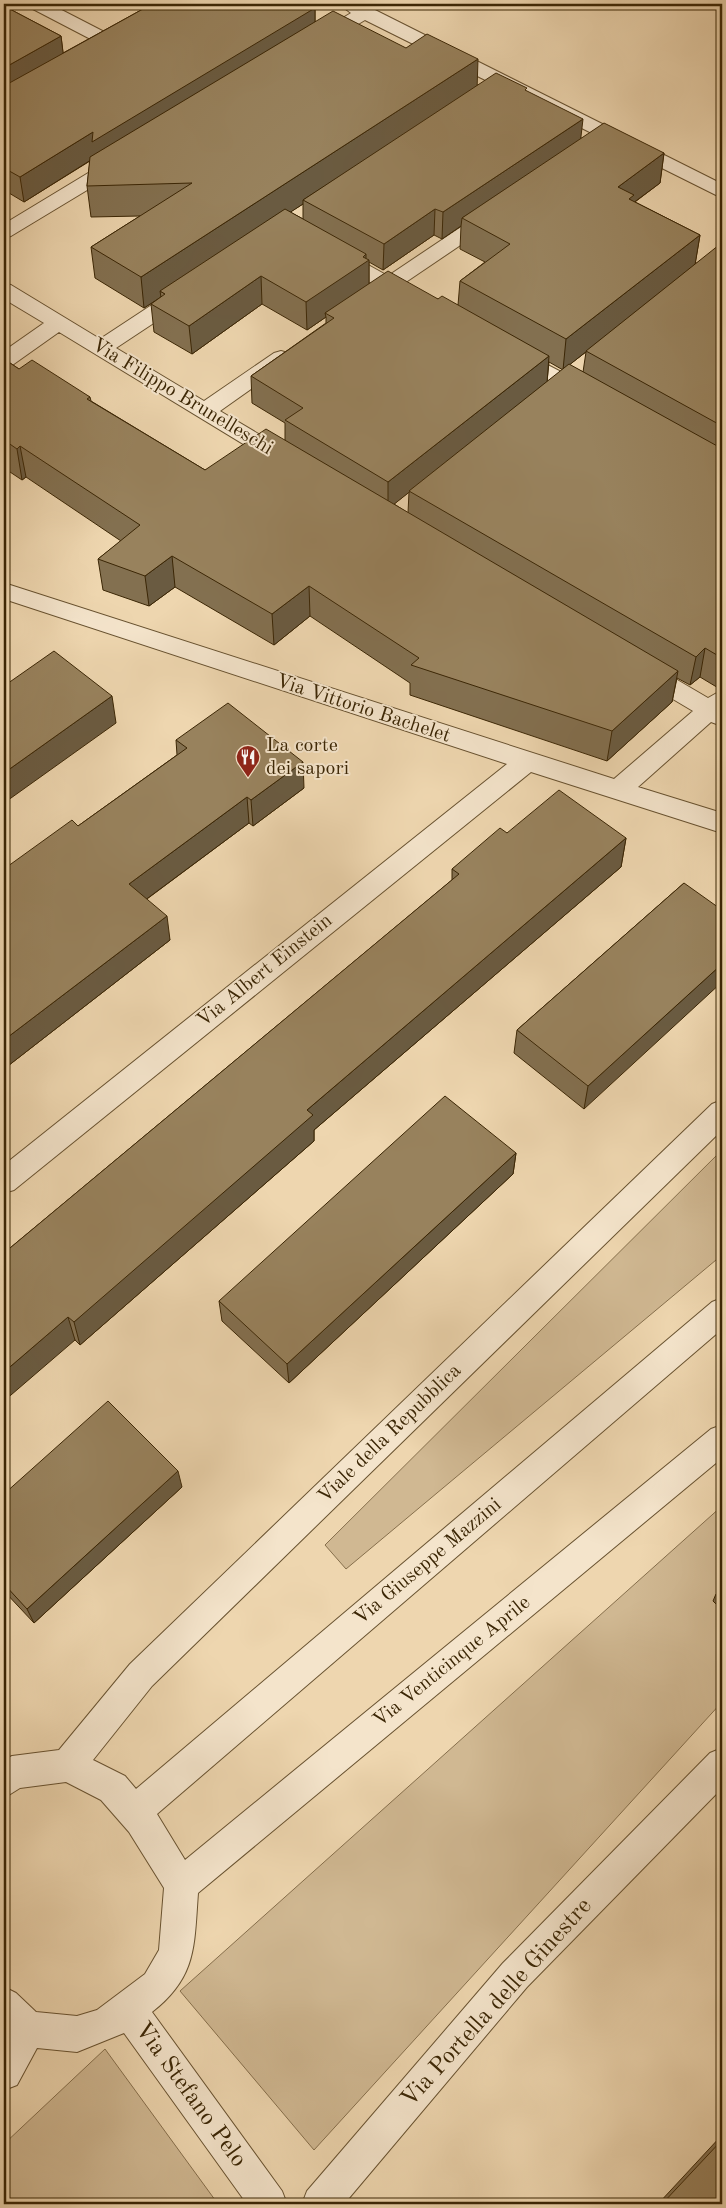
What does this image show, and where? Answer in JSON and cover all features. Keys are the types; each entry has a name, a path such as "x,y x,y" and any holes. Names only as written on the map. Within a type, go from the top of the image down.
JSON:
{"street":[{"path":"37,4 110,42"},
{"path":"348,4 495,88 602,141 722,192"},
{"path":"306,48 365,12"},
{"path":"94,51 127,32"},
{"path":"4,232 138,150"},
{"path":"356,306 511,202"},
{"path":"320,246 430,308"},
{"path":"100,348 198,284"},
{"name":"Via Filippo Brunelleschi","path":"4,290 306,472"},
{"path":"4,361 58,323"},
{"path":"205,411 300,345"},
{"path":"497,345 606,405"},
{"name":"Via Vittorio Bachelet","path":"9,598 722,824"},
{"path":"618,790 718,709 626,660"},
{"name":"Via Albert Einstein","path":"4,1181 527,761"},
{"name":"Viale della Repubblica","path":"68,1765 140,1675 722,1112"},
{"name":"Via Giuseppe Mazzini","path":"134,1812 722,1311"},
{"name":"Via Venticinque Aprile","path":"181,1885 722,1439"},
{"path":"4,2004 28,2029 76,2034 107,2024 157,1986 176,1955 181,1885 134,1812 113,1788 68,1765 7,1774"},
{"name":"Via Portella delle Ginestre","path":"320,2204 515,1975 722,1765"},
{"name":"Via Stefano Pelo","path":"128,2009 269,2204"},
{"path":"4,2072 28,2029"}],"shaded area":[{"path":"722,1150 722,1255 346,1569 325,1545"},
{"path":"722,1506 722,1702 314,2150 180,1991"},
{"path":"105,2049 218,2204 4,2204 4,2144"}],"building":[{"path":"152,4 306,4 315,8 92,142 93,132 20,177 4,168 4,86"},
{"path":"4,6 61,36 4,68"},
{"path":"333,11 406,48 427,34 478,59 141,277 91,247 192,183 87,186 90,157"},
{"path":"496,73 583,119 443,212 435,209 384,244 303,200"},
{"path":"604,123 664,153 618,187 634,195 629,199 700,235 566,339 460,281 510,244 462,218"},
{"path":"285,209 366,254 363,257 369,260 306,302 261,276 189,326 151,304 165,294 160,291"},
{"path":"719,245 722,247 722,426 586,351"},
{"path":"388,271 438,299 442,296 549,356 388,482 285,420 303,408 251,376 334,318 325,313"},
{"path":"4,359 19,369 32,360 90,397 87,399 205,470 266,429 678,671 612,731 411,665 419,658 309,586 272,614 172,556 145,576 98,559 140,525 20,446 17,449 4,440"},
{"path":"569,364 722,448 722,658 705,648 696,657 409,491"},
{"path":"54,651 112,696 4,773 4,686"},
{"path":"228,703 303,762 251,800 247,797 129,884 167,916 4,1040 4,869 72,820 78,826 187,748 176,740"},
{"path":"559,790 626,838 307,1110 313,1115 74,1322 68,1317 4,1372 4,1253 459,874 452,869 500,828 507,833"},
{"path":"684,883 722,910 722,964 588,1086 517,1030"},
{"path":"445,1096 516,1153 287,1364 219,1301"},
{"path":"108,1401 178,1471 27,1609 4,1584 4,1494"},
{"path":"722,1589 722,1601 716,1594"},
{"path":"722,2140 722,2204 662,2204"}],"place":[{"name":"La corte dei sapori","path":"248,778"}]}
